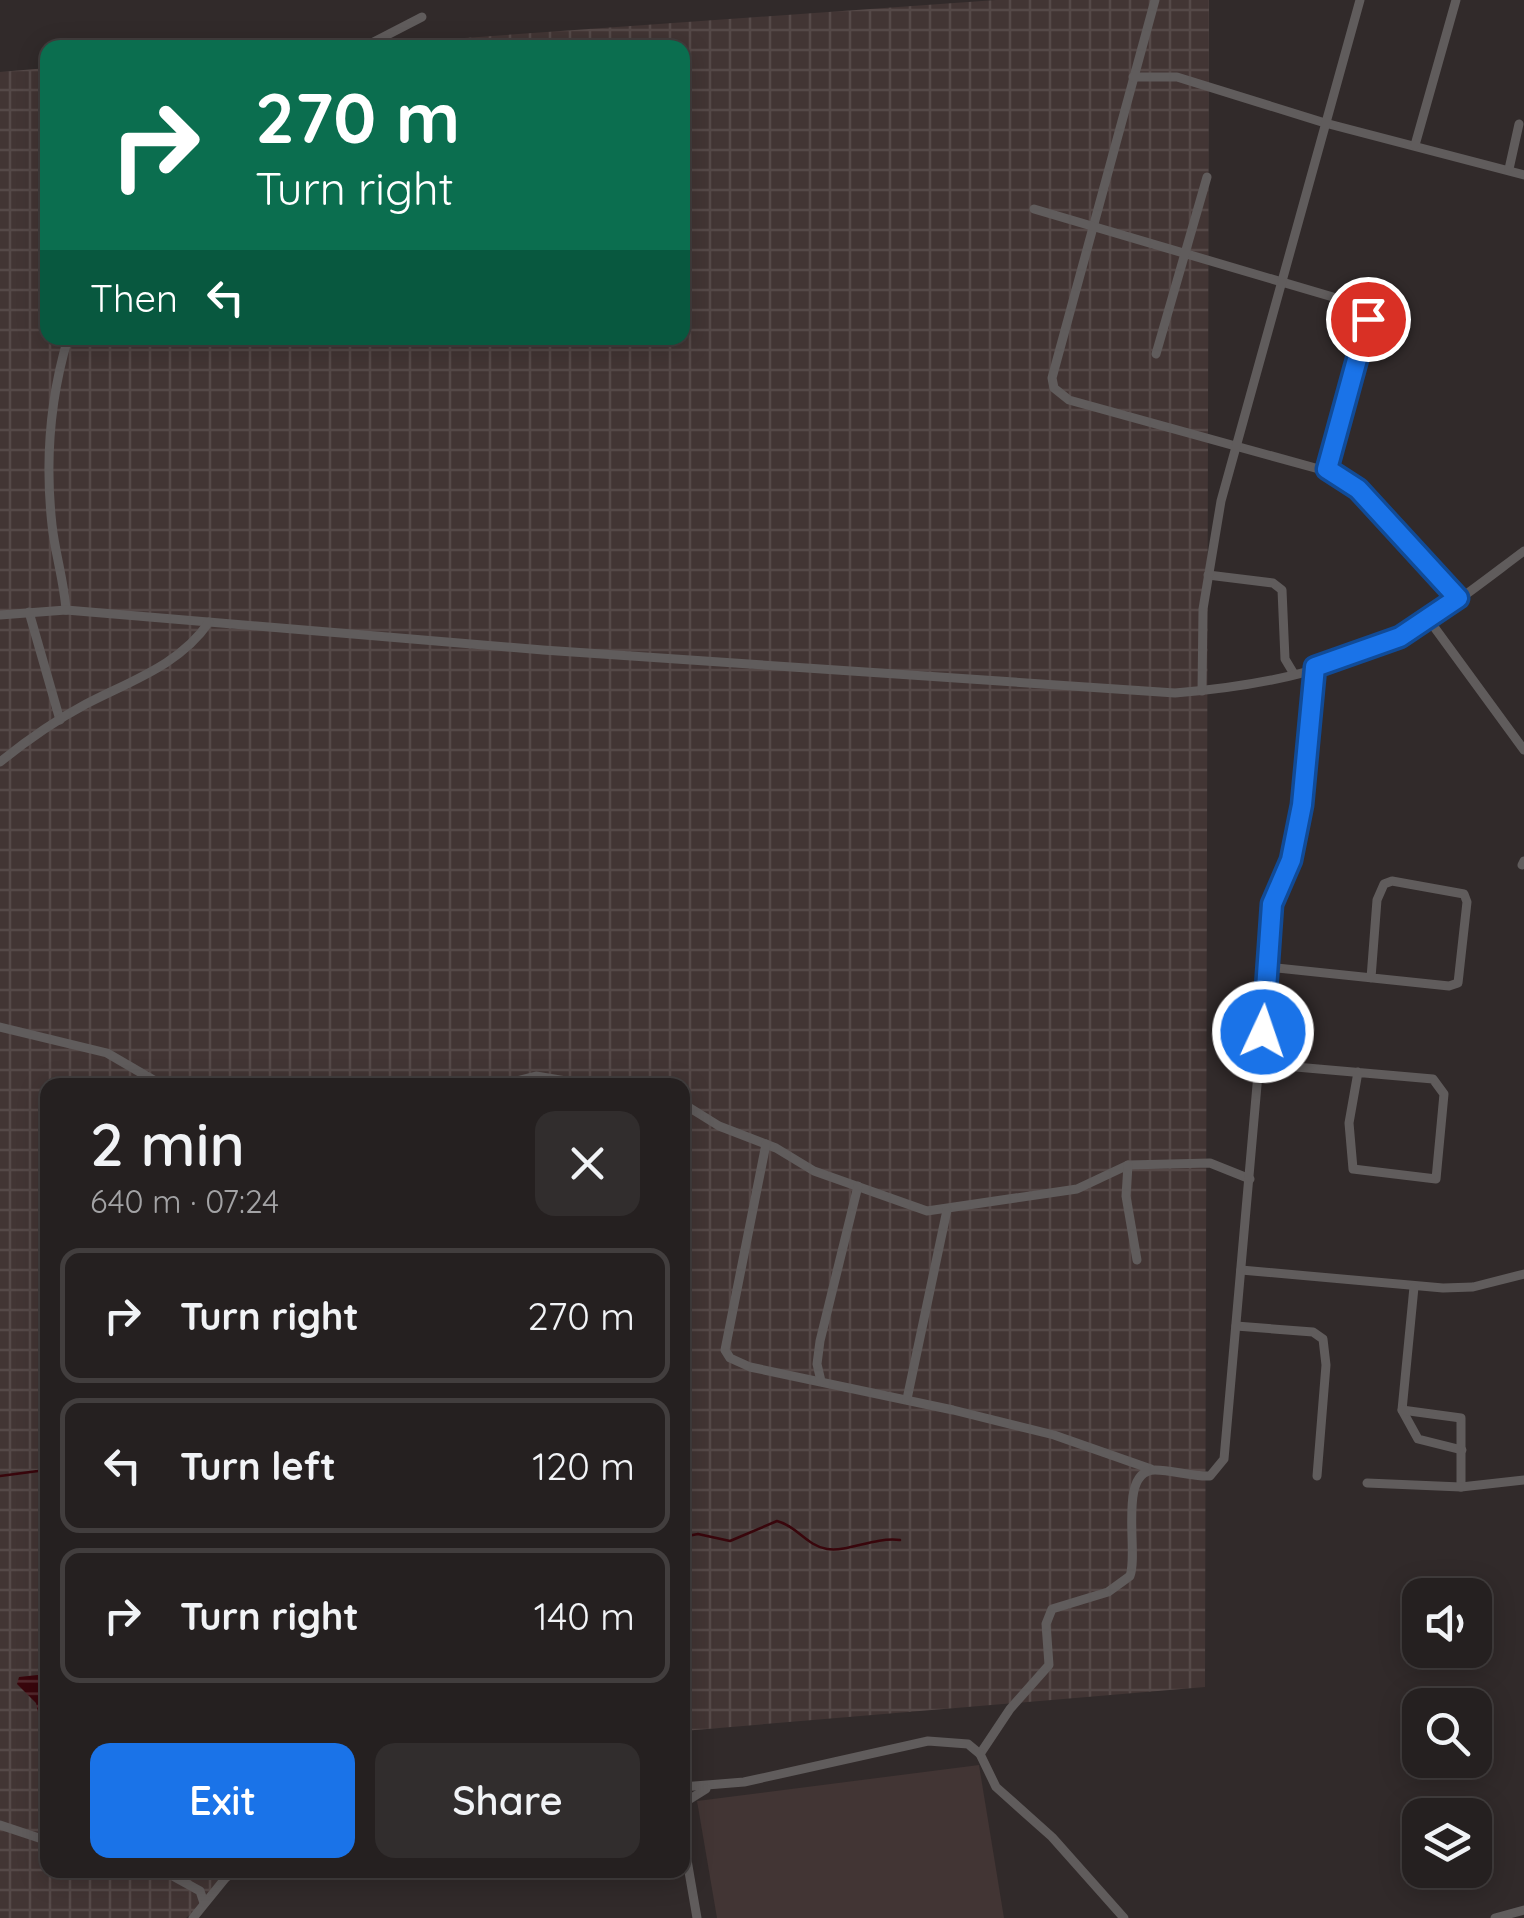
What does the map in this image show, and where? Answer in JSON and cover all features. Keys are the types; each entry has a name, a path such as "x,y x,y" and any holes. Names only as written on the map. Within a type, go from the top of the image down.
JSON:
{"street":[{"path":"1155,0 1052,378 1054,388 1069,400 1327,469 1358,489 1458,598"},
{"path":"1202,691 1208,575 1236,444 1360,0"},
{"path":"1415,145 1456,0"},
{"path":"377,40 422,17"},
{"path":"1133,76 1177,76 1326,123 1524,175"},
{"path":"1508,169 1519,124"},
{"path":"1156,354 1207,177"},
{"path":"1034,209 1091,230 1360,305 1368,319 1327,469"},
{"path":"66,345 52,404 49,446 52,524 66,610"},
{"path":"0,615 66,610 1054,688 1202,691 1242,687 1294,674 1400,637 1524,551"},
{"path":"1208,575 1273,583 1282,590 1284,659 1294,674"},
{"path":"30,612 60,720"},
{"path":"1429,620 1524,750"},
{"path":"0,762 60,720 166,663 194,644 209,622"},
{"path":"766,1144 725,1350 730,1358 750,1367 1054,1435 1154,1470 1210,1476 1222,1466 1261,1064 1272,904 1291,860 1302,805 1315,667"},
{"path":"1267,967 1371,978 1449,986 1458,982 1467,902 1464,894 1392,881 1384,884 1379,890 1371,978"},
{"path":"0,1027 107,1053 150,1078"},
{"path":"1261,1064 1433,1078 1444,1094 1436,1179 1353,1169 1349,1136 1358,1072"},
{"path":"690,1108 718,1126 766,1144 814,1171 927,1211 1077,1189 1128,1165 1210,1163 1250,1178"},
{"path":"1128,1165 1126,1196 1137,1260"},
{"path":"821,1381 817,1364 820,1341 858,1186"},
{"path":"906,1400 947,1210"},
{"path":"1241,1270 1414,1287 1472,1287 1524,1274"},
{"path":"1414,1287 1402,1410 1418,1439 1462,1450"},
{"path":"1236,1326 1313,1332 1323,1339 1326,1365 1317,1476"},
{"path":"1402,1410 1457,1415 1463,1424 1461,1488"},
{"path":"980,1754 1010,1708 1049,1665 1046,1624 1052,1609 1108,1592 1130,1576 1136,1540 1130,1501 1142,1476 1154,1470"},
{"path":"1367,1484 1461,1488 1524,1480"},
{"path":"690,1788 709,1788 928,1741 961,1742 980,1754 996,1787 1052,1837 1124,1918"},
{"path":"690,1799 709,1788"},
{"path":"0,1825 40,1838"},
{"path":"690,1877 697,1918"},
{"path":"176,1878 200,1891 204,1903"},
{"path":"193,1918 225,1878"},
{"path":"1496,1918 1524,1910"}],"shaded area":[{"path":"996,0 1209,0 1205,1687 690,1730 690,1078 40,1078 40,1878 233,1878 186,1918 0,1918 0,72 40,69 40,345 690,345 690,40 436,40"},
{"path":"40,1675 40,1721 36,1703 17,1684 19,1677"},
{"path":"979,1765 1004,1918 717,1918 697,1801"}],"waterway":[{"path":"0,1476 40,1470"},
{"path":"690,1536 730,1541 777,1521 827,1549 900,1540"}],"route":[{"path":"1263,1032 1272,904 1291,860 1302,805 1315,667 1400,637 1458,598 1358,489 1327,469 1362,355 1368,319"}]}
